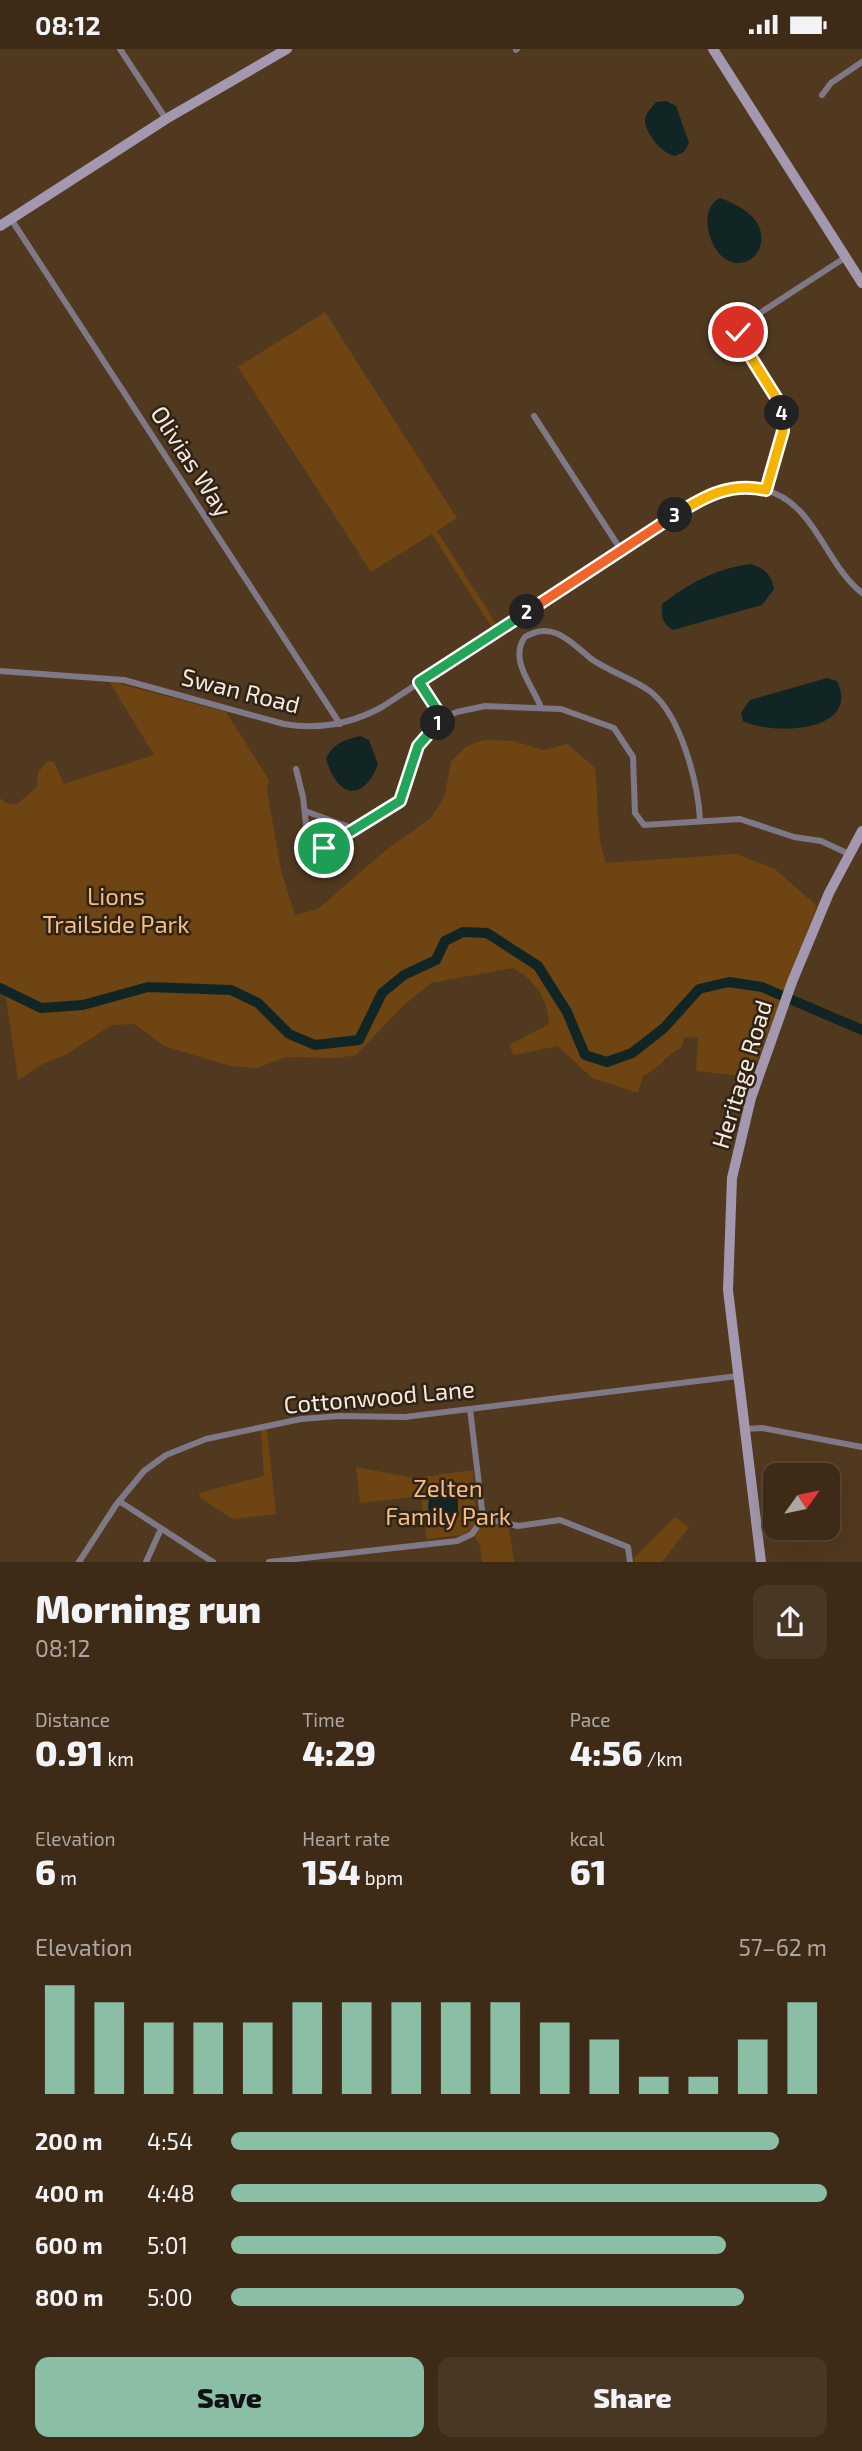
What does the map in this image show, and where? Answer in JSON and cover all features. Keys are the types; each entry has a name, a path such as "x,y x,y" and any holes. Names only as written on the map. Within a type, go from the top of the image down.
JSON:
{"main road":[{"path":"0,226 166,119 287,49"},
{"path":"713,49 862,283"},
{"name":"Heritage Road","path":"761,1562 727,1263 732,1178 751,1098 792,982 849,854 862,831"}],"street":[{"path":"120,49 166,119"},
{"path":"822,95 831,83 862,62"},
{"name":"Olivias Way","path":"11,219 340,724"},
{"path":"766,490 783,431 782,414 777,399 737,335 740,326 846,257"},
{"path":"534,416 621,550"},
{"name":"Swan Road","path":"0,671 112,678 284,724 310,727 340,724 372,713 712,492 744,487 766,490 784,498 800,510 845,576 862,593"},
{"path":"541,708 526,678 520,649 525,637 543,631 569,639 594,661 644,688 658,699 695,775 701,820"},
{"path":"419,682 443,719"},
{"path":"296,769 308,841 314,850 322,849 352,828 400,801 418,746 443,719 481,706 572,711 603,722 620,733 634,759 635,813 642,824 654,827 701,820 740,819 794,837 821,841 849,854"},
{"path":"305,811 352,828"},
{"name":"Cottonwood Lane","path":"79,1562 118,1501 144,1471 166,1455 206,1439 301,1419 339,1416 405,1417 738,1376"},
{"path":"270,1562 457,1541 472,1534 483,1518 470,1409"},
{"path":"745,1429 762,1428 862,1447"},
{"path":"118,1501 213,1562"},
{"path":"483,1518 518,1526 565,1521 628,1546 629,1562"},
{"path":"146,1562 161,1529"}],"green space":[{"path":"325,312 457,518 437,531 497,625 492,628 432,534 371,572 238,367"},
{"name":"Lions Trailside Park","path":"109,681 226,712 269,780 267,790 281,870 295,915 318,909 386,850 431,818 445,795 451,761 467,746 484,740 514,741 543,750 567,744 595,768 599,827 606,863 736,854 775,869 817,906 751,1077 696,1071 698,1038 685,1037 681,1048 643,1076 638,1093 592,1078 558,1046 514,1055 509,1045 549,1024 546,1006 539,991 513,968 431,983 402,1007 356,1055 338,1058 286,1057 257,1068 230,1066 164,1046 135,1024 112,1025 65,1055 43,1064 18,1080 6,998 0,985 0,798 6,803 17,804 37,787 38,773 47,761 54,762 64,784 154,755"},
{"path":"267,1429 276,1514 233,1519 200,1498 199,1493 264,1476 261,1430"},
{"name":"Zelten Family Park","path":"356,1467 414,1478 473,1470 476,1522 484,1527 493,1524 509,1528 514,1562 482,1562 480,1546 471,1530 461,1535 427,1539 421,1496 360,1503"},
{"path":"675,1517 689,1527 662,1562 634,1562 634,1558"}],"water":[{"path":"666,101 676,106 689,143 684,152 675,156 656,143 645,122 647,114 656,102"},
{"path":"720,198 751,215 760,229 759,250 748,261 734,263 724,258 710,238 708,214 712,205"},
{"path":"751,564 767,573 773,584 774,589 762,605 673,630 666,625 662,616 662,604 683,589 715,573"},
{"path":"827,678 837,681 841,699 837,712 825,721 810,726 773,728 743,721 741,713 750,700"},
{"path":"360,736 369,740 378,764 365,785 350,791 336,781 326,758 340,743"},
{"path":"429,1494 458,1499 458,1517 434,1522 428,1508"}],"waterway":[{"path":"0,988 41,1008 83,1005 148,987 231,990 258,1003 289,1034 315,1045 359,1040 382,993 404,975 436,960 445,941 463,932 487,933 538,966 567,1012 585,1055 607,1062 632,1053 664,1028 699,989 729,982 762,987 862,1030"}],"route":[{"path":"324,848 401,799 418,746 443,719 419,682 712,492 733,487 766,490 783,431 782,414 777,399 737,335 738,332"}]}
